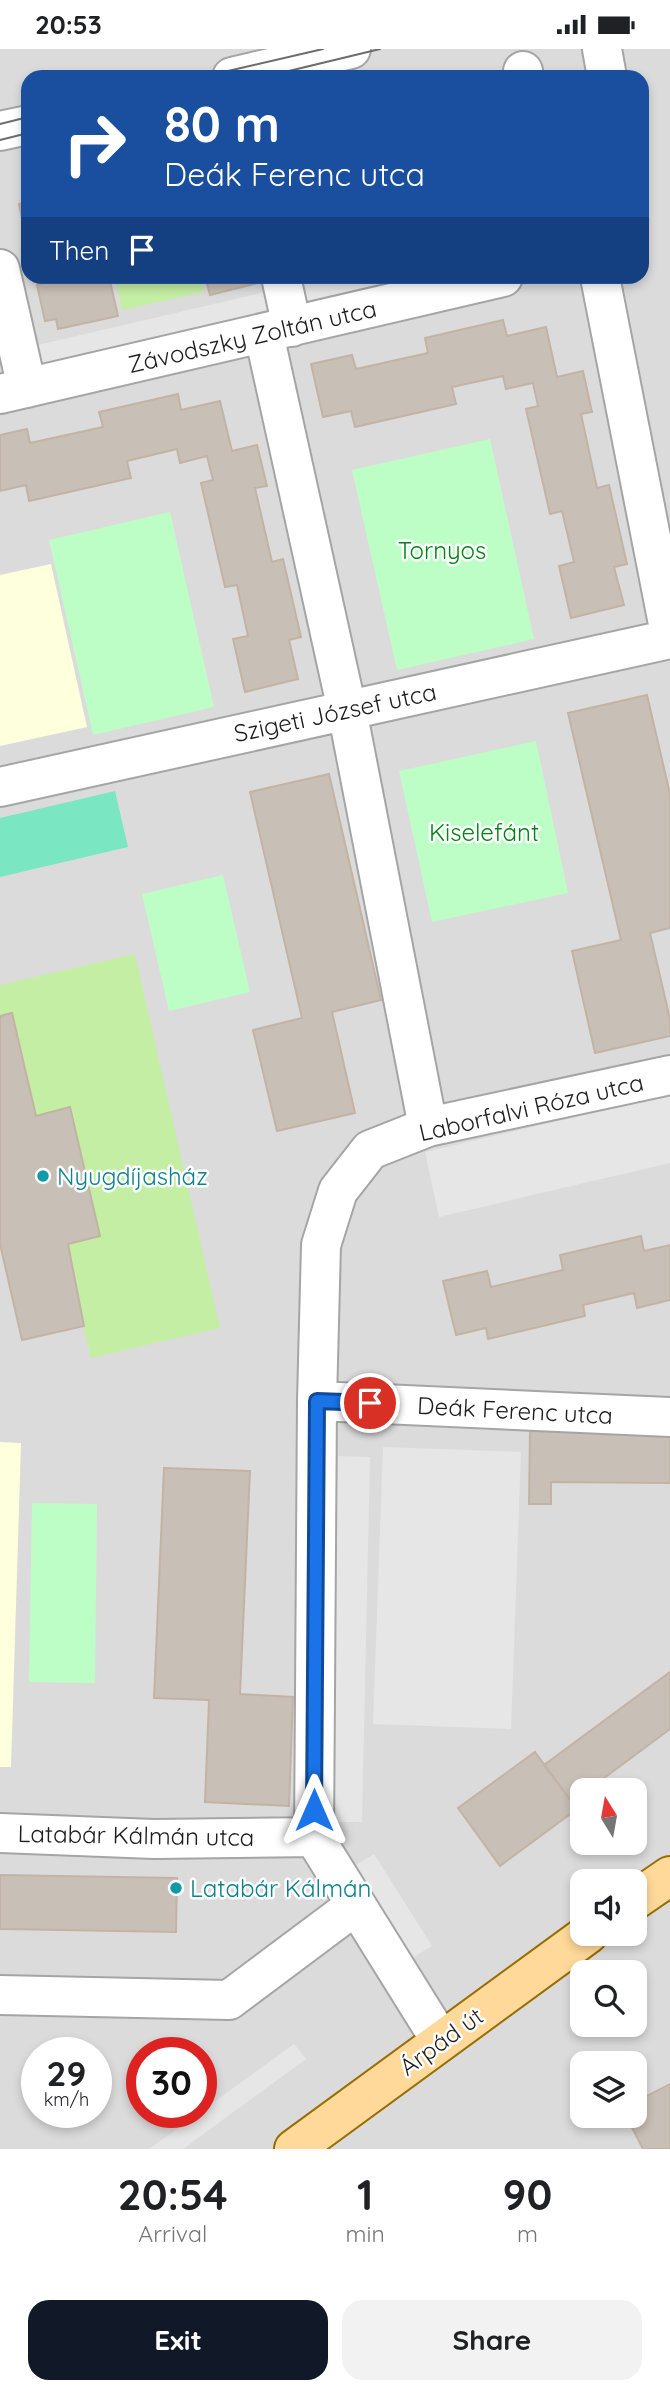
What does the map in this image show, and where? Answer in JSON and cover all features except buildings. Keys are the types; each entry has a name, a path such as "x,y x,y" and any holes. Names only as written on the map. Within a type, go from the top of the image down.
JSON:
{"main road":[{"path":"647,1893 670,1876"},
{"name":"Árpád út","path":"294,2149 572,1946"}],"street":[{"path":"262,70 351,49"},
{"path":"602,49 606,70"},
{"path":"0,131 21,126"},
{"path":"0,269 13,391"},
{"path":"281,284 278,330 347,710 428,1127"},
{"name":"Závodszky Zoltán utca","path":"13,391 473,284"},
{"path":"601,284 670,636"},
{"name":"Szigeti József utca","path":"0,787 670,636"},
{"name":"Laborfalvi Róza utca","path":"314,1837 317,1401 321,1245 338,1191 370,1150 428,1127 670,1075"},
{"name":"Deák Ferenc utca","path":"317,1401 670,1417"},
{"name":"Latabár Kálmán utca","path":"0,1833 154,1839 314,1837"},
{"path":"314,1837 441,2041"},
{"path":"647,1900 670,1895"},
{"path":"0,1995 229,2000 356,1905"}],"shaded area":[{"path":"0,49 670,49 670,2149 0,2149"},
{"path":"303,284 400,284 308,305"},
{"path":"266,292 271,315 34,370 29,347"},
{"path":"51,564 87,727 0,746 0,575"},
{"path":"670,1095 670,1163 439,1217 425,1152"},
{"path":"0,1442 21,1443 11,1767 0,1767"},
{"path":"383,1447 521,1452 511,1729 373,1724"},
{"path":"338,1456 370,1457 362,1822 330,1822"},
{"path":"374,1854 432,1946 409,1960 351,1868"},
{"path":"294,2044 306,2059 217,2124 217,2100"},
{"path":"178,2128 212,2128 183,2149 149,2149"}],"green space":[{"path":"116,284 202,284 204,292 122,310"},
{"name":"Tornyos","path":"490,439 534,639 397,670 352,470"},
{"path":"170,512 214,707 93,735 49,540"},
{"name":"Kiselefánt","path":"536,741 568,893 432,922 399,771"},
{"path":"115,791 128,847 0,877 0,818"},
{"path":"223,875 250,992 169,1011 142,894"},
{"path":"135,954 220,1328 91,1358 83,1326 22,1340 0,1244 0,985"},
{"path":"32,1503 97,1504 95,1683 29,1682"}],"tram line":[{"path":"232,70 323,49"},
{"path":"293,70 380,49"},
{"path":"0,124 21,119"},
{"path":"0,140 21,135"}],"place":[{"name":"Nyugdíjasház","path":"43,1176"},
{"name":"Latabár Kálmán","path":"176,1888"}],"route":[{"path":"314,1810 317,1401 370,1403"}]}
